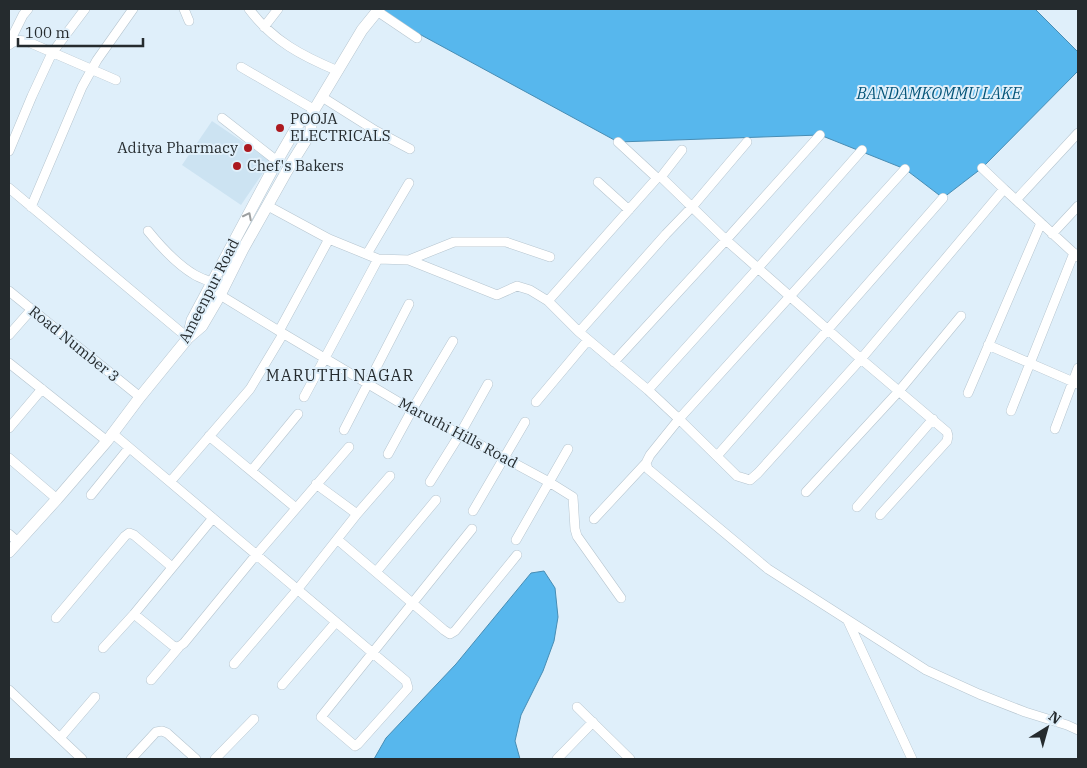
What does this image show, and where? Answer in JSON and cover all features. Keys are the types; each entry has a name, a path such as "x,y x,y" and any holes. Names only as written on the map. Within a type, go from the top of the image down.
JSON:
{"street":[{"path":"9,45 23,15 28,9"},
{"path":"9,152 52,53 85,9"},
{"path":"31,207 82,87 91,70 133,9"},
{"path":"184,9 189,21"},
{"path":"249,9 264,27 284,43 310,59 338,71"},
{"path":"264,27 278,9"},
{"path":"378,10 417,38"},
{"name":"Ameenpur Road","path":"9,552 110,437 188,338 192,320 275,164 299,123 313,113 362,30 378,10"},
{"path":"9,45 13,41 26,41 116,80"},
{"path":"9,188 188,338 202,326 243,249 311,132 313,113 304,105 241,67"},
{"path":"322,97 376,131 410,149"},
{"path":"222,118 285,175"},
{"path":"1016,200 1078,133"},
{"path":"614,362 820,135"},
{"path":"618,142 828,330 947,432 947,441 880,515"},
{"path":"579,332 692,207 747,142"},
{"path":"548,301 682,150"},
{"path":"648,390 862,150"},
{"path":"982,168 1076,255 1011,411"},
{"path":"594,519 646,463 650,455 679,419 905,169"},
{"path":"598,182 629,210"},
{"path":"366,254 408,183"},
{"path":"268,206 329,239 378,259 409,260 498,295 517,286 530,290 548,301 579,332 648,390 737,476 750,480 861,359 1004,189"},
{"path":"717,456 943,198"},
{"path":"1052,234 1078,206"},
{"path":"968,393 1041,223"},
{"path":"148,230 160,246 175,260 194,275 213,283"},
{"path":"170,482 250,390 329,239"},
{"path":"409,260 454,242 506,242 550,257"},
{"path":"304,397 378,259"},
{"name":"Road Number 3","path":"9,291 140,397"},
{"name":"Maruthi Hills Road","path":"220,295 412,410 505,458 573,497 577,536 621,598"},
{"path":"344,430 409,304"},
{"path":"9,335 31,310"},
{"path":"806,492 899,390 961,316"},
{"path":"536,402 588,340"},
{"path":"388,454 453,341"},
{"path":"988,345 1076,383"},
{"path":"9,363 42,389 110,437 129,448 297,590 336,622 372,653 406,681 408,688 355,746 321,717 372,653 412,603 472,529"},
{"path":"1055,429 1076,383 1078,368"},
{"path":"430,482 488,384"},
{"path":"9,428 42,389"},
{"path":"252,470 298,414"},
{"path":"857,507 933,419"},
{"path":"473,511 525,422"},
{"path":"209,436 296,508"},
{"path":"151,680 349,447"},
{"path":"91,495 129,448"},
{"path":"516,540 568,450"},
{"path":"9,458 57,499"},
{"path":"646,463 648,469 768,569 926,670 979,694 1078,730"},
{"path":"234,664 390,476"},
{"path":"316,484 357,514"},
{"path":"376,572 436,500"},
{"path":"103,648 134,614 213,518"},
{"path":"56,618 129,533 134,535 172,567"},
{"path":"9,534 18,542"},
{"path":"338,540 447,633 452,633 517,555"},
{"path":"134,614 172,645 179,647"},
{"path":"848,621 912,759"},
{"path":"282,685 336,622"},
{"path":"9,690 82,759"},
{"path":"60,738 95,697"},
{"path":"578,707 627,758"},
{"path":"215,759 254,719"},
{"path":"557,759 593,722"},
{"path":"132,759 156,732 162,731 167,733 196,759"}],"shaded area":[{"path":"212,121 271,161 241,205 182,165"}],"water":[{"name":"BANDAMKOMMU LAKE","path":"379,9 1035,9 1078,52 1078,71 982,168 943,198 905,169 820,135 618,142 377,11"},
{"path":"544,571 555,588 558,617 554,641 543,671 521,715 515,741 520,759 374,759 386,738 456,664 531,573"}],"place":[{"name":"POOJA ELECTRICALS","path":"280,128"},
{"name":"Aditya Pharmacy","path":"248,148"},
{"name":"Chef's Bakers","path":"237,166"}],"district":[{"name":"MARUTHI NAGAR","path":"340,375"}]}
